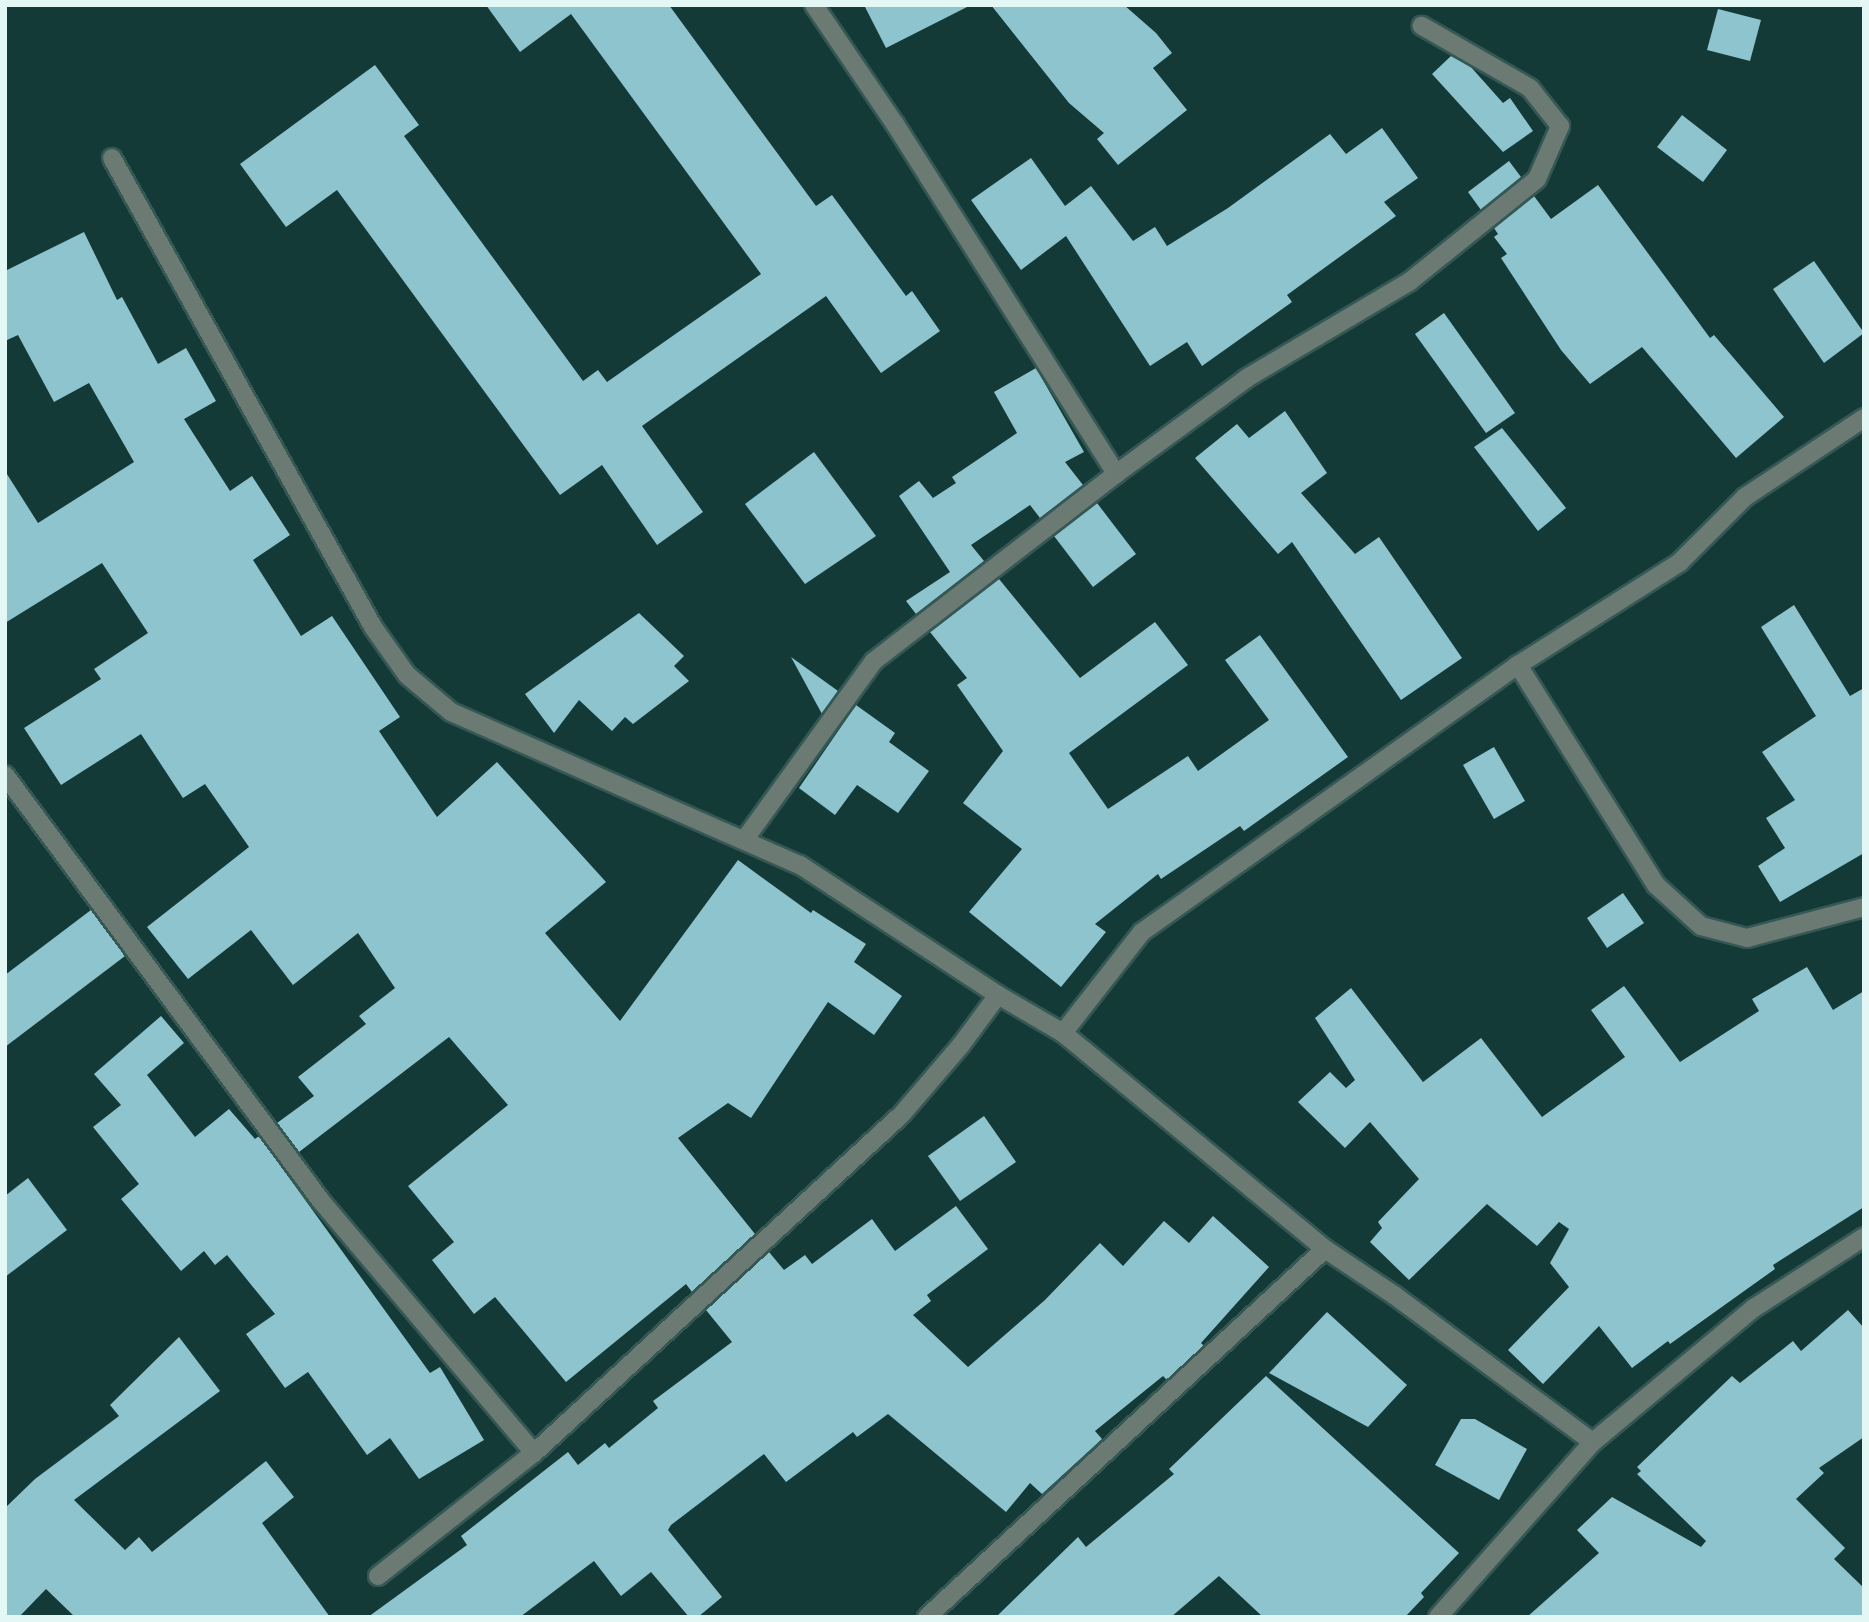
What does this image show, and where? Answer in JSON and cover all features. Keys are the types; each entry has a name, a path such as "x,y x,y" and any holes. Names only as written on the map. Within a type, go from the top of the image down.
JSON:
{"street":[{"path":"814,5 895,124 1116,474"},
{"path":"745,839 874,661 1116,474 1247,378 1409,282 1537,179 1560,126 1530,89 1422,26"},
{"path":"112,158 373,627 407,675 451,712 745,839 800,866 998,995 1063,1033 1325,1249 1394,1295 1593,1443"},
{"path":"1063,1033 1142,932 1518,665 1681,562 1745,497 1864,418"},
{"path":"1518,665 1656,885 1701,926 1747,938 1864,907"},
{"path":"5,775 321,1201 534,1453"},
{"path":"378,1576 534,1453 902,1114 961,1045 998,995"},
{"path":"1438,1617 1593,1443 1754,1308 1864,1237"},
{"path":"927,1617 1325,1249"}],"building":[{"path":"486,5 669,5 816,206 832,195 906,296 912,291 940,331 881,373 826,296 642,426 703,512 657,545 602,465 560,495 337,190 286,227 240,164 375,65 419,125 404,136 583,381 598,370 607,382 761,274 571,14 520,52"},
{"path":"864,5 971,5 886,48"},
{"path":"991,5 1124,5 1156,33 1172,53 1153,68 1187,110 1118,165 1097,139 1104,133 1069,103"},
{"path":"1718,9 1761,20 1750,61 1707,50"},
{"path":"1451,56 1470,66 1503,103 1510,98 1533,131 1503,152 1432,74"},
{"path":"1682,115 1727,150 1703,182 1657,147"},
{"path":"1382,128 1418,178 1384,202 1396,216 1287,295 1292,302 1202,366 1187,342 1150,366 1066,236 1021,270 971,200 1031,158 1065,206 1091,186 1133,241 1155,227 1167,246 1228,208 1330,134 1346,154"},
{"path":"1509,161 1521,177 1481,210 1468,192"},
{"path":"1598,185 1710,338 1714,335 1784,417 1736,458 1642,347 1590,384 1561,350 1501,258 1507,254 1494,237 1498,234 1494,228 1534,196 1551,219"},
{"path":"84,232 117,300 122,297 158,364 186,348 216,401 184,419 230,491 252,476 290,535 253,560 301,636 332,616 400,717 379,731 437,817 497,762 606,882 545,933 620,1021 738,860 811,913 813,910 866,944 854,962 902,996 874,1035 828,1002 751,1118 728,1103 678,1138 755,1234 692,1292 686,1284 566,1382 495,1297 474,1314 432,1260 454,1242 408,1186 508,1105 449,1037 299,1152 277,1123 314,1096 298,1077 366,1024 359,1016 395,988 358,933 293,985 251,930 188,979 147,927 249,847 205,784 183,798 141,734 61,785 24,728 101,679 94,669 148,633 102,563 5,623 5,471 38,523 134,462 89,383 54,402 18,335 5,341 5,271"},
{"path":"1814,261 1864,333 1824,363 1773,289"},
{"path":"1444,313 1515,413 1486,433 1415,334"},
{"path":"1036,368 1084,452 1065,462 1083,485 1040,518 1030,505 971,545 984,561 916,614 906,601 950,572 899,496 919,481 933,498 956,483 952,477 1017,433 994,392"},
{"path":"1285,411 1327,473 1301,493 1355,554 1379,537 1462,658 1401,700 1292,542 1278,554 1195,458 1237,424 1249,438"},
{"path":"1502,428 1566,508 1538,531 1474,447"},
{"path":"814,452 876,536 805,584 745,504"},
{"path":"1097,503 1136,554 1093,587 1054,536"},
{"path":"999,579 1080,678 1155,622 1188,665 1069,753 1108,809 1188,756 1198,771 1269,720 1225,660 1260,635 1348,757 1244,831 1240,826 1161,879 1158,874 1095,924 1106,932 1061,987 969,912 1022,849 963,803 1003,751 957,685 967,678 930,632"},
{"path":"1794,605 1850,696 1864,688 1864,853 1780,902 1758,866 1785,848 1766,818 1795,800 1762,752 1816,716 1761,627"},
{"path":"639,613 684,656 674,666 689,681 633,724 625,717 612,731 579,700 554,733 525,694"},
{"path":"791,657 838,691 822,714"},
{"path":"856,705 895,733 889,742 929,771 898,813 857,785 835,815 799,788"},
{"path":"1494,747 1525,801 1494,819 1463,765"},
{"path":"1623,893 1644,923 1607,948 1587,918"},
{"path":"91,910 125,956 5,1047 5,975"},
{"path":"1807,967 1833,1010 1864,991 1864,1207 1773,1265 1775,1269 1632,1368 1599,1326 1543,1384 1508,1350 1569,1287 1550,1263 1569,1229 1559,1222 1537,1246 1487,1204 1409,1280 1370,1242 1382,1228 1378,1222 1419,1179 1370,1122 1345,1148 1298,1102 1330,1072 1346,1088 1355,1080 1315,1018 1351,988 1423,1082 1481,1038 1542,1117 1625,1057 1591,1010 1624,986 1680,1062 1759,1011 1752,999"},
{"path":"161,1016 184,1043 147,1075 195,1137 229,1109 255,1139 259,1136 430,1373 440,1367 484,1440 419,1479 390,1438 367,1455 308,1372 285,1388 246,1334 275,1314 227,1255 215,1265 204,1251 181,1271 121,1199 139,1184 93,1127 121,1105 94,1074"},
{"path":"984,1116 1016,1162 960,1201 928,1156"},
{"path":"28,1178 67,1230 5,1277 5,1196"},
{"path":"956,1206 988,1249 927,1295 931,1301 913,1315 968,1367 1045,1300 1100,1243 1123,1266 1164,1221 1189,1243 1213,1216 1269,1267 1201,1343 1204,1346 1167,1380 1163,1376 1095,1431 1102,1439 1042,1494 1030,1483 1006,1512 888,1414 857,1437 853,1432 786,1482 764,1454 671,1525 668,1530 722,1597 698,1617 689,1617 651,1572 621,1596 594,1561 520,1617 368,1617 467,1545 461,1536 568,1452 578,1465 605,1443 609,1448 658,1408 653,1401 732,1342 706,1310 769,1252 784,1270 805,1255 812,1264 872,1219 895,1251"},
{"path":"1848,1310 1864,1328 1864,1437 1819,1468 1824,1473 1796,1499 1845,1548 1834,1559 1864,1588 1864,1617 1527,1617 1599,1553 1577,1530 1612,1497 1701,1547 1706,1541 1637,1474 1641,1471 1637,1467 1732,1376 1740,1383 1793,1341 1801,1351"},
{"path":"1327,1312 1407,1385 1368,1427 1269,1373"},
{"path":"179,1337 220,1391 74,1500 125,1550 139,1537 152,1552 266,1461 294,1497 262,1523 330,1617 75,1617 46,1589 19,1617 5,1617 5,1508 35,1479 119,1416 110,1405"},
{"path":"1266,1376 1459,1553 1421,1593 1424,1597 1405,1617 1263,1617 1219,1576 1171,1617 996,1617 1078,1537 1086,1547 1174,1474 1169,1469"},
{"path":"1461,1419 1475,1419 1527,1449 1499,1500 1435,1465"}]}
